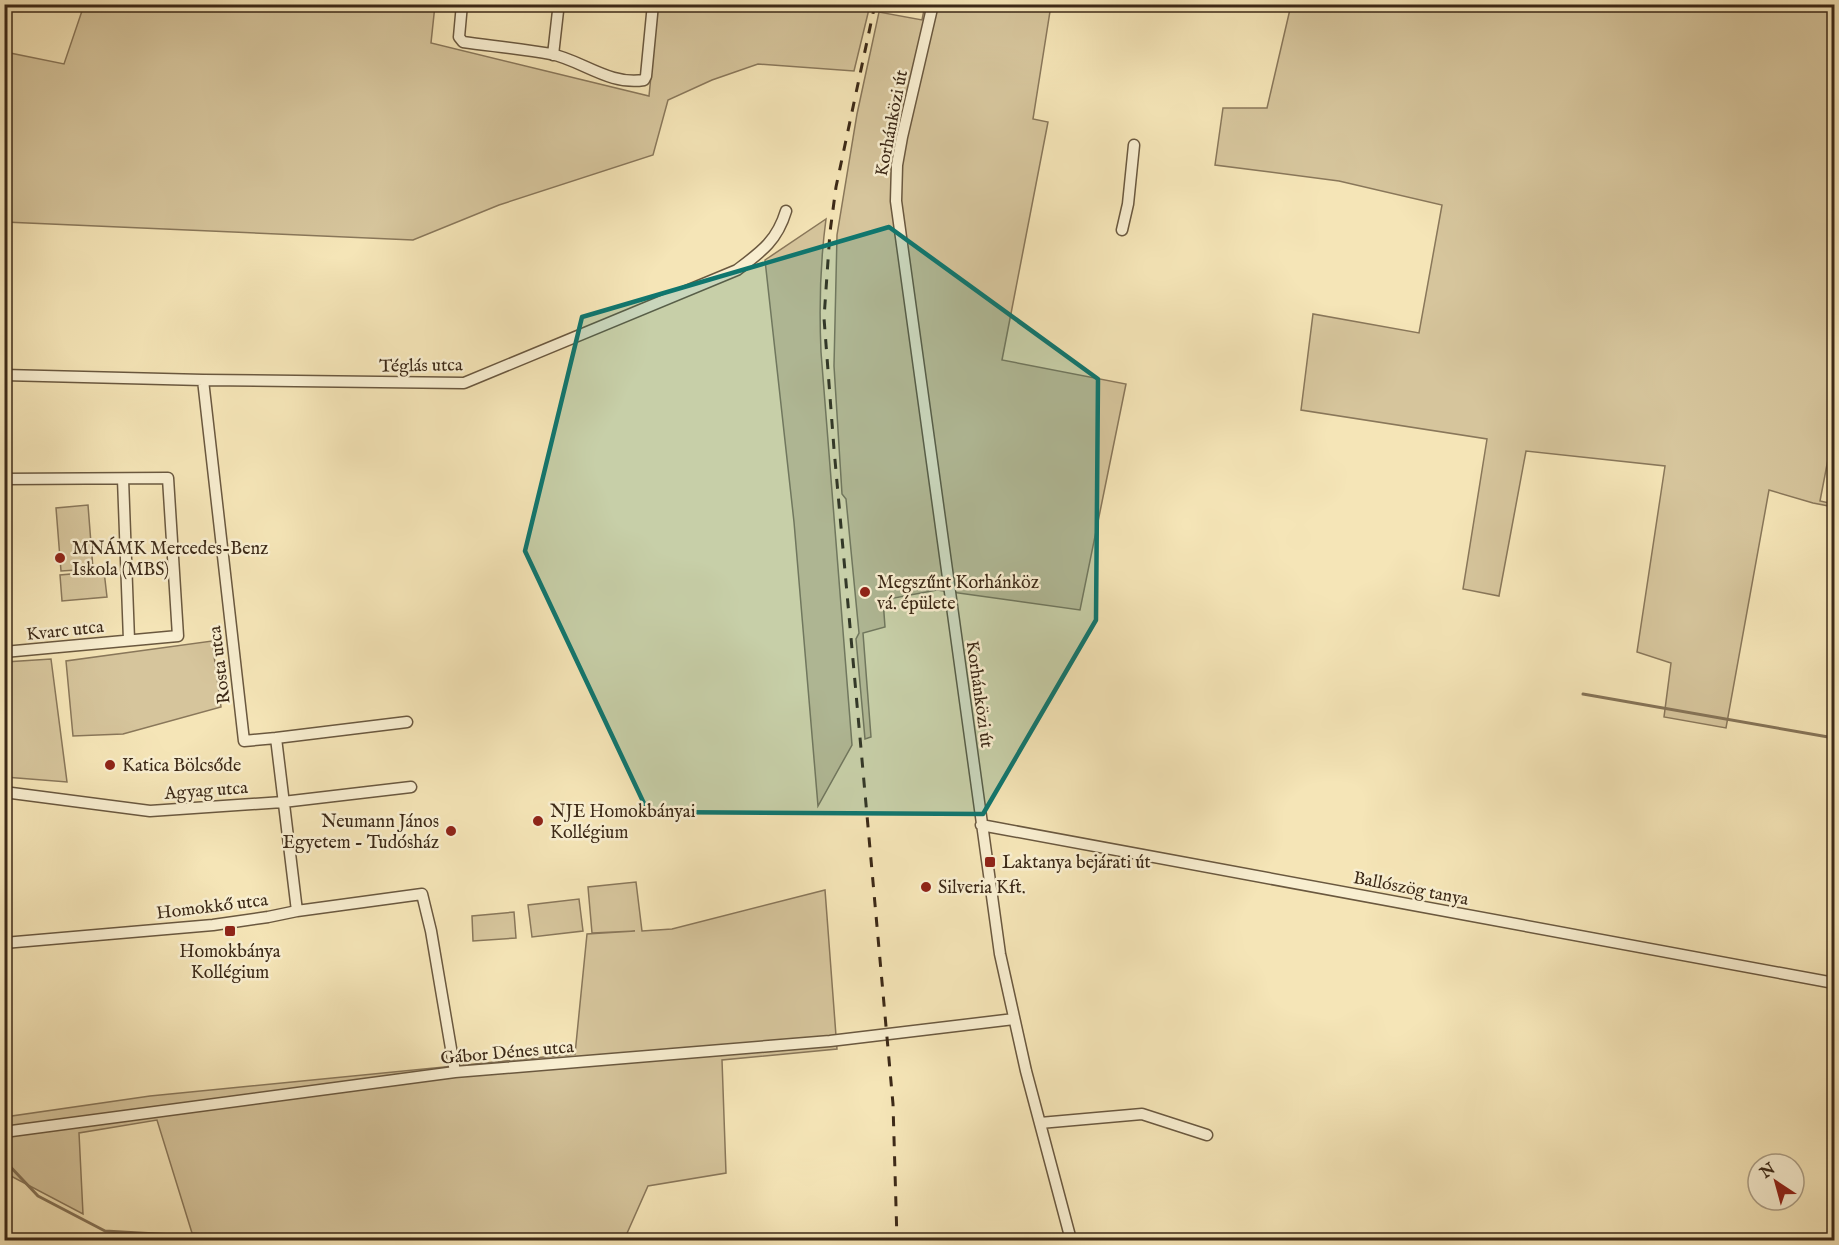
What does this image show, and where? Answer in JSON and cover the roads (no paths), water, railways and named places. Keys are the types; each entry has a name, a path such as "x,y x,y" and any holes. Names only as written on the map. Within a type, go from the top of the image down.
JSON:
{"street":[{"path":"462,4 459,37 463,42 553,55 614,78 644,80 653,4"},
{"name":"Korhánközi út","path":"933,4 899,155 896,201 1000,954 1014,1019 1071,1240"},
{"path":"553,55 559,7"},
{"path":"1122,230 1128,204 1134,145"},
{"name":"Téglás utca","path":"4,375 464,383 737,270 767,247 781,227 786,211"},
{"name":"Rosta utca","path":"203,380 244,741 276,738"},
{"name":"Kvarc utca","path":"4,652 178,636 168,478 123,479 129,640"},
{"path":"4,479 123,479"},
{"path":"297,911 276,738 407,722"},
{"name":"Agyag utca","path":"4,792 150,811 283,802 411,787"},
{"name":"Ballószög tanya","path":"981,825 1834,983"},
{"name":"Homokkő utca","path":"4,943 213,925 423,894 455,1072"},
{"name":"Gábor Dénes utca","path":"4,1132 455,1072 830,1041 1014,1019"},
{"path":"1040,1122 1142,1114 1207,1135"}],"waterway":[{"path":"1583,694 1834,738"},
{"path":"4,1160 38,1196 105,1231 260,1240"}],"railway":[{"path":"875,4 836,187 830,232 824,318 893,1104 897,1240"}],"place":[{"name":"MNÁMK Mercedes-Benz Iskola (MBS)","path":"60,558"},
{"name":"Megszűnt Korhánköz vá. épülete","path":"865,592"},
{"name":"Katica Bölcsőde","path":"110,765"},
{"name":"NJE Homokbányai Kollégium","path":"538,821"},
{"name":"Neumann János Egyetem - Tudósház","path":"451,831"},
{"name":"Laktanya bejárati út","path":"990,862"},
{"name":"Silveria Kft.","path":"926,887"},
{"name":"Homokbánya Kollégium","path":"230,931"}]}
